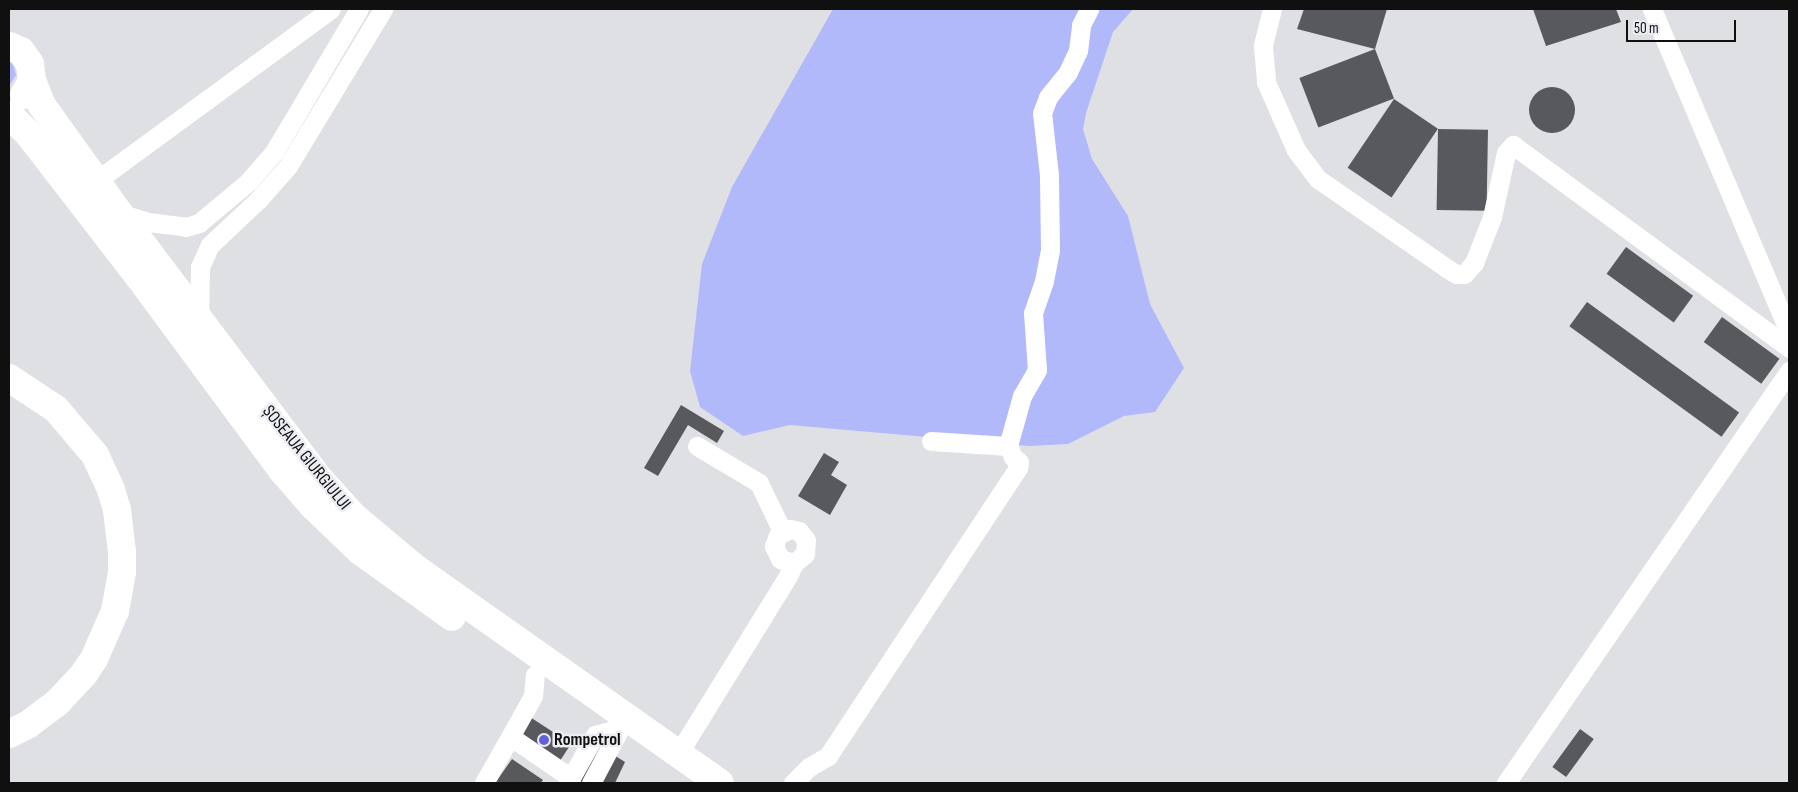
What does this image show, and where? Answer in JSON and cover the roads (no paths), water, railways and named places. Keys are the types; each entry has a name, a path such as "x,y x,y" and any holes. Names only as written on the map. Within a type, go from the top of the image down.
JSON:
{"highway":[{"name":"ȘOSEAUA GIURGIULUI","path":"9,46 21,51 27,57 32,72 32,80 41,104 199,321 318,477 374,536 415,568 720,783"},
{"path":"9,104 22,98 32,80"},
{"name":"ȘOSEAUA GIURGIULUI","path":"9,114 42,151 139,277 281,469 313,506 353,545 386,571 692,783"},
{"path":"9,378 56,409 95,455 115,504 122,552 122,572 115,611 94,659 84,674 58,702 29,724 9,734"}],"lane":[{"path":"96,180 331,9"},
{"path":"119,213 148,222 186,227 199,223 248,182 274,152 359,9"},
{"path":"199,321 198,287 200,267 210,245 259,199 288,166 383,9"},
{"path":"793,783 809,767 828,756 1006,489 1018,468 1019,462 1013,457 1008,446 1022,396 1037,370 1033,314 1044,281 1050,250 1049,175 1042,113 1048,97 1068,72 1078,51 1081,26 1089,9"},
{"path":"1272,9 1263,46 1266,82 1296,150 1318,179 1448,269 1456,274 1464,274 1474,263 1492,217 1506,153 1513,145 1789,348"},
{"path":"1652,9 1789,332"},
{"path":"1506,783 1789,371"},
{"path":"931,441 1008,446"},
{"path":"697,446 759,483 782,531"},
{"path":"678,754 790,574 794,563 805,554 806,540 799,531 790,529 782,531 774,541 776,554 784,562 794,563"},
{"path":"484,783 533,696 535,675"},
{"path":"511,737 569,781 595,735 616,731"},
{"path":"591,783 616,731"}],"place":[{"name":"Rompetrol","path":"544,740"}]}
